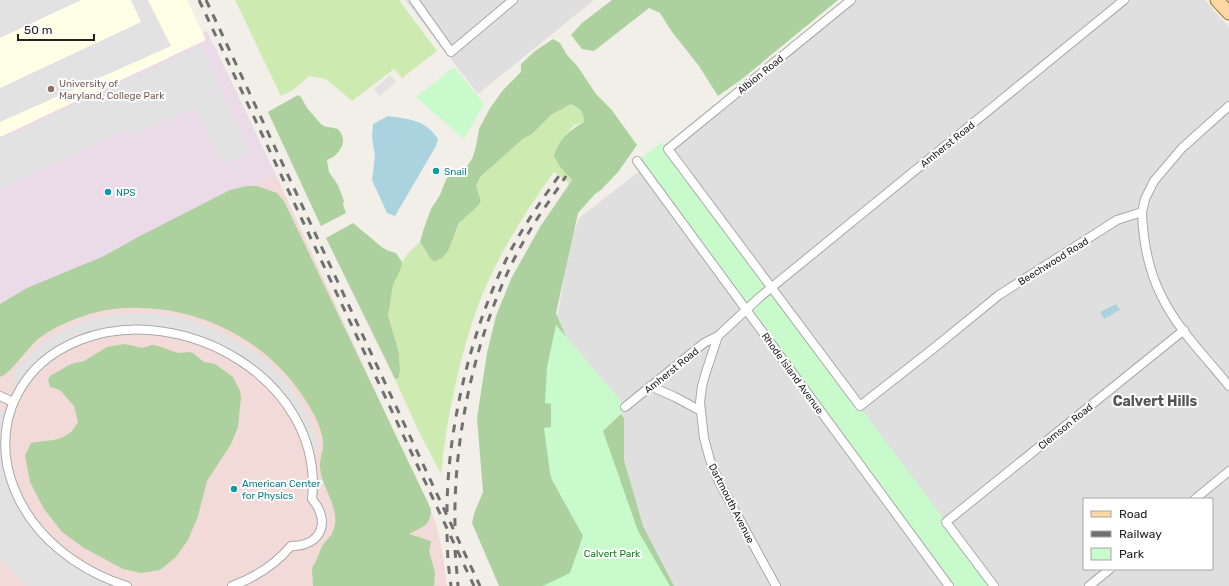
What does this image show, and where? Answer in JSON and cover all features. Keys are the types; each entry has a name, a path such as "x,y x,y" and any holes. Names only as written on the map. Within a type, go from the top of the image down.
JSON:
{"main road":[{"path":"1217,0 1229,13"}],"street":[{"path":"414,0 451,52 513,0"},
{"name":"Albion Road","path":"771,287 668,149 852,0"},
{"name":"Amherst Road","path":"746,309 771,287 1124,0"},
{"path":"1229,106 1182,148 1154,181 1145,199 1142,212 1142,232 1148,262 1168,307 1184,330 1229,386"},
{"name":"Rhode Island Avenue","path":"637,161 949,586"},
{"name":"Beechwood Road","path":"771,287 860,406 999,295 1117,220 1142,212"},
{"name":"Dartmouth Avenue","path":"746,309 718,336 702,386 700,403 706,445 719,482 776,586"},
{"name":"Clemson Road","path":"994,586 946,522 1184,330"},
{"path":"127,586 95,573 68,556 46,536 27,513 14,487 6,460 5,446 6,430 13,402 28,378 50,356 67,346 86,338 117,331 155,331 188,337 228,353 261,376 285,402 296,419 304,436 310,452 313,470 312,499 318,506 323,523 315,538 300,546 291,546 280,558 261,573 232,586"},
{"name":"Amherst Road","path":"625,407 704,343 718,336"},
{"path":"650,386 701,411"},
{"path":"0,396 13,402"},
{"path":"1196,498 1229,471"},
{"path":"1089,586 1109,570"}],"shaded area":[{"name":"University of Maryland, College Park","path":"0,0 187,0 206,40 0,137"},
{"path":"0,0 81,0 0,38"},
{"path":"131,0 148,0 171,46 0,122 0,88 141,22"},
{"path":"405,0 594,0 478,94"},
{"path":"851,0 1205,0 1229,27 1229,586 670,586 638,531 603,430 626,408 556,325 571,239 579,218 668,149"},
{"path":"207,31 276,175 0,308 0,130"},
{"path":"201,46 250,152 222,165 195,107 131,137 127,130 0,189 0,140"},
{"path":"390,75 396,82 379,96 374,89"},
{"path":"276,175 436,523 443,556 447,586 0,586 0,308"},
{"path":"130,313 150,313 189,319 225,334 258,354 286,381 297,397 307,414 319,444 310,454 287,404 241,361 167,332 105,333 56,353 20,389 15,386 13,374 39,345 55,334 91,319"},
{"path":"0,410 10,413 5,442 21,504 59,549 128,586 26,586 0,559"}],"green space":[{"path":"235,0 399,0 437,51 402,78 394,69 352,101 326,79 309,76 293,90 281,96"},
{"path":"612,0 838,0 742,79 718,96 699,66 672,32 660,13 649,8 594,51 582,49 571,35 582,23"},
{"path":"553,39 560,43 567,55 578,67 596,94 611,109 637,145 618,172 578,213 556,313 575,359 624,418 624,460 643,526 674,586 499,586 472,523 483,492 477,418 487,353 496,316 511,279 540,227 572,180 560,167 554,156 558,145 565,136 584,122 583,115 580,110 571,104 551,115 532,134 523,139 480,177 476,186 481,201 478,206 459,223 448,251 442,258 434,262 420,242 431,209 440,195 451,171 464,171 473,157 479,129 490,108 503,90 521,72 521,64 535,51"},
{"path":"455,68 484,104 464,139 416,97 450,70"},
{"path":"298,95 321,124 338,129 343,140 343,144 339,151 327,160 329,172 338,185 344,201 343,204 346,213 321,226 268,112"},
{"path":"571,104 580,110 583,115 584,122 574,125 556,148 560,167 572,180 570,184 554,172 512,235 494,268 479,303 465,345 450,409 441,474 418,430 395,379 399,378 399,353 388,315 393,285 402,262 409,252 420,242 429,256 457,231 459,223 478,206 481,201 476,186 480,177 523,139 532,134 551,115"},
{"path":"662,142 994,586 949,586 637,161"},
{"path":"247,186 257,186 277,193 284,201 431,509 431,515 427,523 409,534 431,541 429,551 435,572 434,586 313,586 312,568 317,560 322,546 332,533 335,523 333,507 324,484 320,468 323,441 320,428 308,403 283,371 264,353 242,338 218,325 193,316 167,310 140,308 113,309 93,313 72,320 43,335 8,372 0,377 0,304 27,288 104,256 230,190"},
{"path":"353,223 383,248 396,253 402,262 401,268 393,285 388,315 399,353 399,378 395,379 326,238"},
{"name":"Calvert Park","path":"556,325 627,408 603,431 638,531 670,586 543,586 570,573 583,536 552,480 544,428 551,427 551,404 545,403 547,367"},
{"path":"125,344 142,348 152,345 178,353 193,353 204,362 215,364 233,377 240,391 241,397 238,427 231,444 207,481 198,516 188,540 176,557 160,570 141,573 123,569 84,548 62,532 44,509 30,482 25,455 31,443 64,437 74,429 78,422 74,406 60,390 50,387 48,380 50,376 71,364 84,361 107,347"}],"water":[{"path":"388,116 422,124 438,139 436,146 395,216 387,213 372,180 375,156 372,137 373,124"},
{"path":"1116,304 1120,310 1104,319 1100,312"}],"railway":[{"path":"199,0 474,586"},
{"path":"206,0 480,586"},
{"path":"447,512 451,448 456,415 463,383 482,319 493,288 518,237 561,173"},
{"path":"455,526 459,451 464,413 472,374 483,336 496,299 511,265 533,225 566,176"},
{"path":"447,534 451,586"},
{"path":"455,550 458,586"}],"place":[{"name":"University of Maryland, College Park","path":"51,89"},
{"name":"Snail","path":"436,171"},
{"name":"NPS","path":"108,192"},
{"name":"American Center for Physics","path":"234,489"}],"district":[{"name":"Calvert Hills","path":"1155,401"}]}
